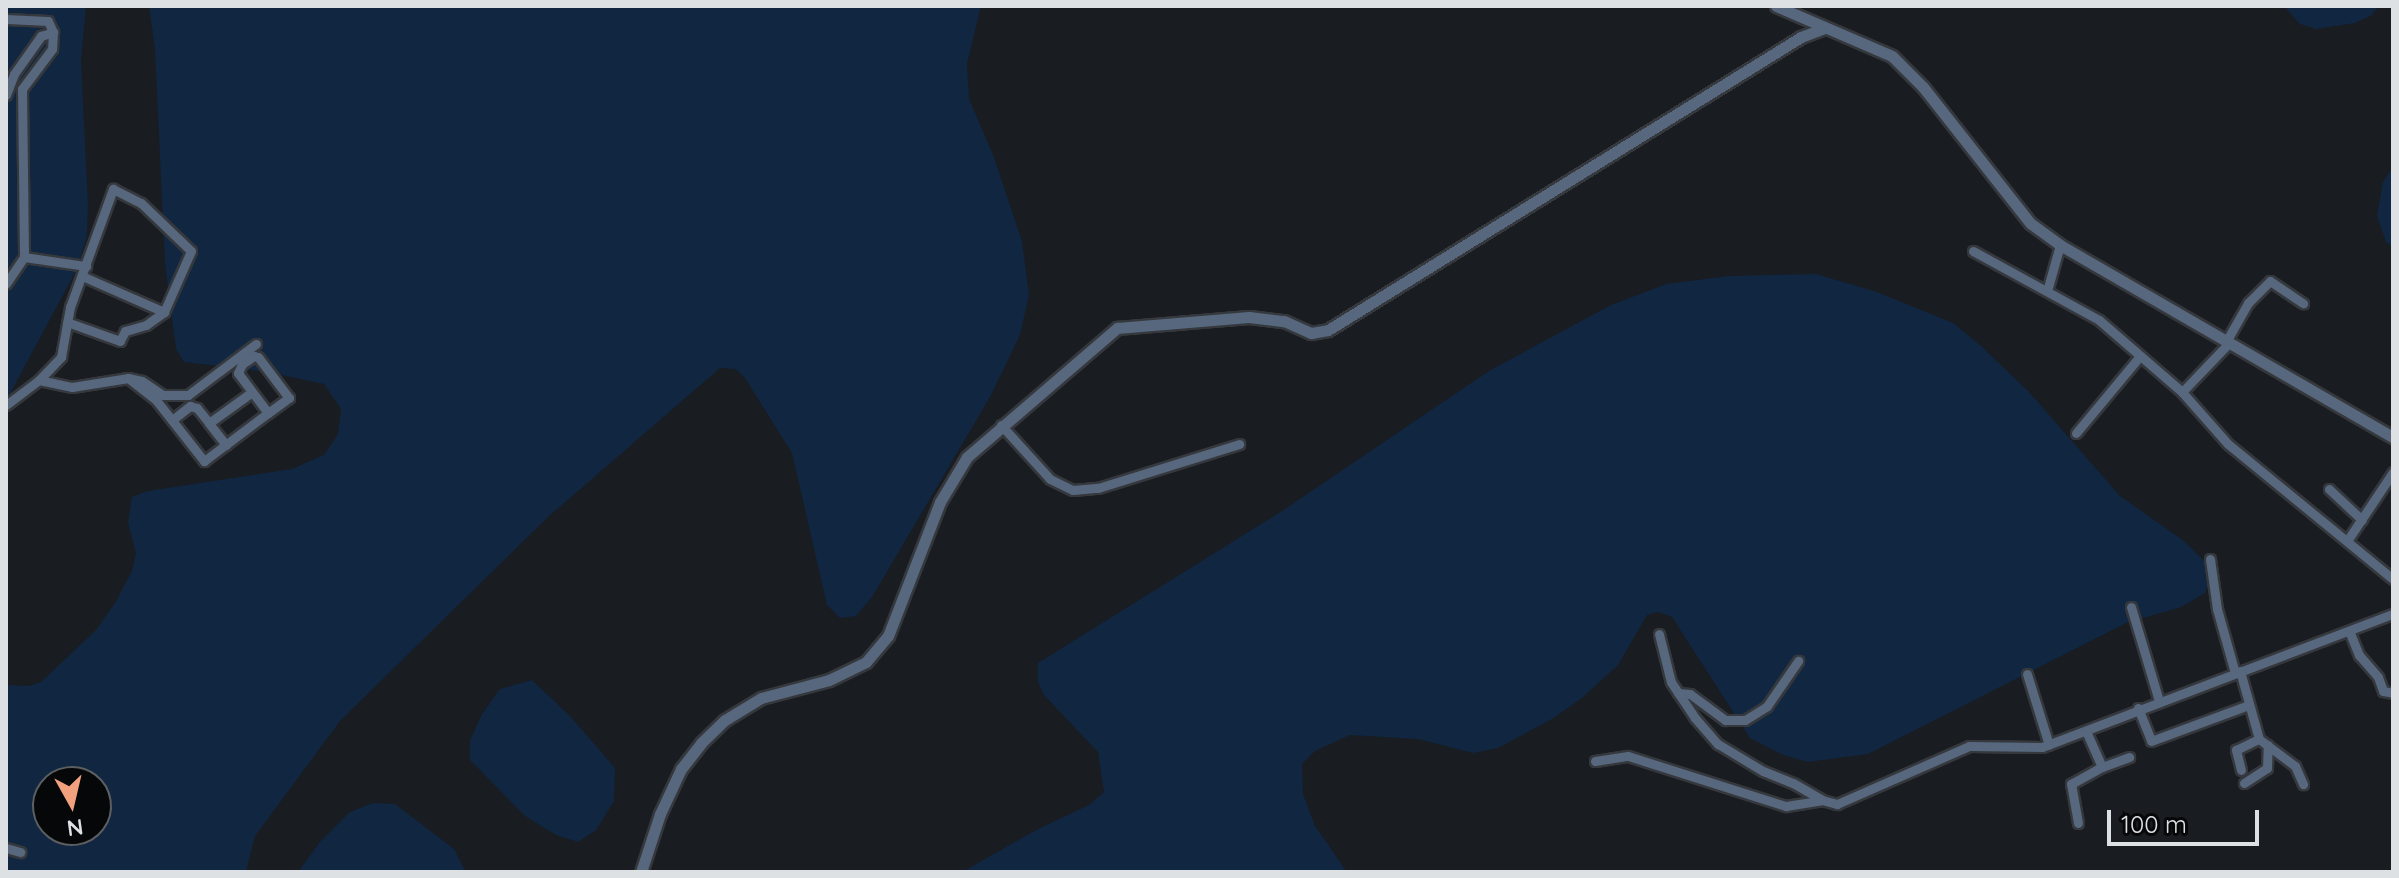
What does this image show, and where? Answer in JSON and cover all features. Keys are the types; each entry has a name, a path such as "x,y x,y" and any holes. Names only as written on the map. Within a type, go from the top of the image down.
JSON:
{"street":[{"path":"1776,6 1883,51 1909,71 2030,223 2060,245 2393,437"},
{"path":"6,19 48,21 53,32 52,49 22,89 24,257 6,284"},
{"path":"641,872 660,814 681,769 715,729 761,698 829,680 866,662 888,636 940,502 967,457 1117,328 1249,317 1284,321 1311,333 1328,330 1801,37 1824,28"},
{"path":"6,95 14,74 41,36 53,32"},
{"path":"6,405 19,391 39,380 61,357 67,322 113,189 141,203 191,251 164,312 146,325 125,331 120,341 67,322"},
{"path":"2047,291 2060,245"},
{"path":"1973,251 2099,320 2182,392 2228,444 2393,579"},
{"path":"24,257 84,271 164,312"},
{"path":"2182,392 2229,341 2248,303 2270,281 2303,303"},
{"path":"39,380 72,387 128,378 142,381 163,395 188,395 256,344"},
{"path":"2076,433 2140,356"},
{"path":"128,378 156,400 204,461 289,398 258,357 242,364 238,373 268,413"},
{"path":"209,423 252,392"},
{"path":"172,420 190,406 197,408 226,445"},
{"path":"1001,425 1050,479 1073,490 1098,488 1239,444"},
{"path":"2347,541 2393,472"},
{"path":"2329,489 2362,520"},
{"path":"2210,559 2217,609 2259,739 2295,766 2303,784"},
{"path":"2131,607 2159,701"},
{"path":"1659,634 1678,693 1718,744 1822,800 1837,804 1969,746 2023,748 2049,745 2138,708 2350,633 2393,614"},
{"path":"2350,633 2359,655 2378,677 2383,691 2393,693"},
{"path":"1678,693 1690,694 1725,720 1745,720 1767,706 1798,661"},
{"path":"2027,674 2049,745"},
{"path":"2138,708 2151,741 2249,705"},
{"path":"2086,731 2102,767"},
{"path":"2241,770 2236,750 2259,739"},
{"path":"2244,783 2267,768 2268,745"},
{"path":"1595,761 1628,756 1786,806 1822,800"},
{"path":"2078,823 2071,784 2129,757"},
{"path":"6,848 20,852"}],"shaded area":[{"path":"6,6 86,6 81,61 88,205 87,236 78,267 6,401"},
{"path":"149,6 981,6 967,64 969,99 993,155 1022,241 1029,295 1020,335 990,397 872,597 856,616 840,618 827,605 792,453 745,378 736,369 720,368 548,517 340,721 255,836 246,872 6,872 6,685 29,686 41,682 96,630 115,603 132,571 136,553 128,523 132,497 148,491 292,469 324,455 338,434 341,409 324,384 268,372 184,362 176,349 165,264 155,49"},
{"path":"2284,6 2379,6 2372,15 2355,23 2316,29 2300,24"},
{"path":"2393,167 2393,246 2386,242 2377,216 2383,182"},
{"path":"1816,274 1877,292 1953,323 2028,391 2120,496 2184,541 2209,566 2210,579 2205,593 2181,607 2126,623 1868,754 1808,762 1783,755 1750,738 1672,617 1658,612 1647,615 1618,665 1582,698 1552,719 1498,748 1473,753 1418,739 1350,735 1315,751 1302,764 1303,794 1315,826 1347,872 962,872 1038,829 1089,805 1104,792 1098,752 1044,695 1038,682 1038,663 1282,511 1489,371 1609,306 1666,284 1729,276"},
{"path":"532,680 571,717 615,768 614,801 596,830 578,842 556,835 525,816 470,760 470,740 482,714 500,689"},
{"path":"373,803 395,804 454,849 466,872 298,872 320,842 350,812"}]}
